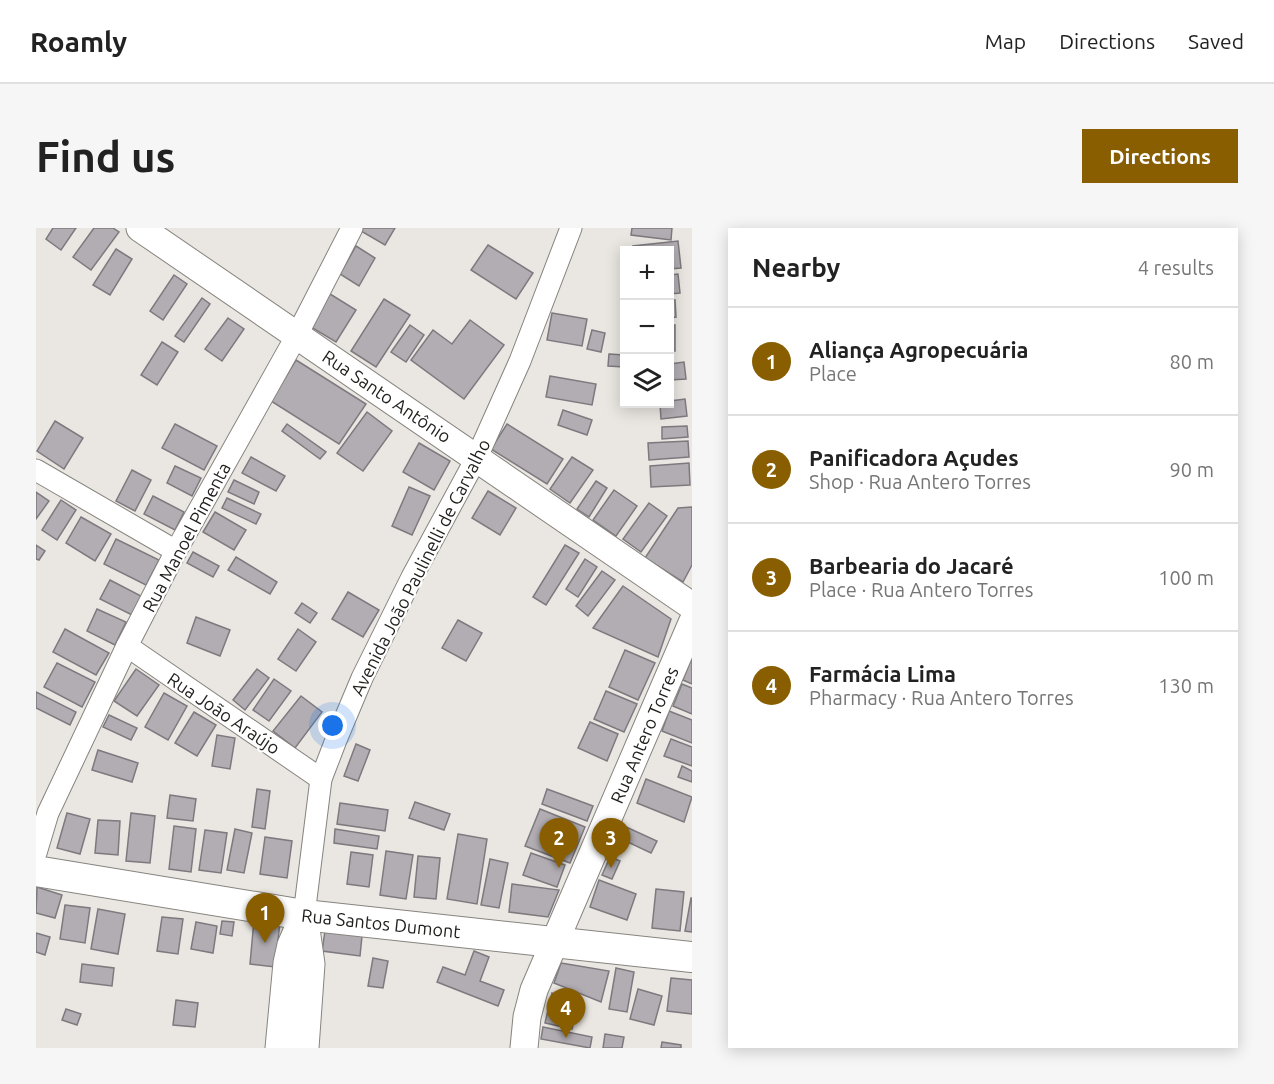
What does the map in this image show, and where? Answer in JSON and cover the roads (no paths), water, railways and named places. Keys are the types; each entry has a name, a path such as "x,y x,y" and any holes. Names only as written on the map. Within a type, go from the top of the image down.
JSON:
{"main road":[{"name":"Rua Santos Dumont","path":"36,871 303,915 692,957"}],"street":[{"name":"Rua Santo Antônio","path":"140,228 692,606"},
{"name":"Rua Manoel Pimenta","path":"36,853 48,813 127,646 176,550 297,335 352,228"},
{"name":"Avenida João Paulinelli de Carvalho","path":"279,1048 287,963 291,945 303,915 321,779 362,678 412,577 477,457 520,361 571,228"},
{"path":"36,470 176,550"},
{"name":"Rua Antero Torres","path":"524,1048 527,1017 534,990 692,623"},
{"name":"Rua João Araújo","path":"127,646 321,779"},
{"name":"Avenida João Paulinelli de Carvalho","path":"303,915 311,964 305,1048"}],"place":[{"name":"Panificadora Açudes","path":"559,868"},
{"name":"Barbearia do Jacaré","path":"611,868"},
{"name":"Aliança Agropecuária","path":"265,943"},
{"name":"Farmácia Lima","path":"566,1038"}]}
